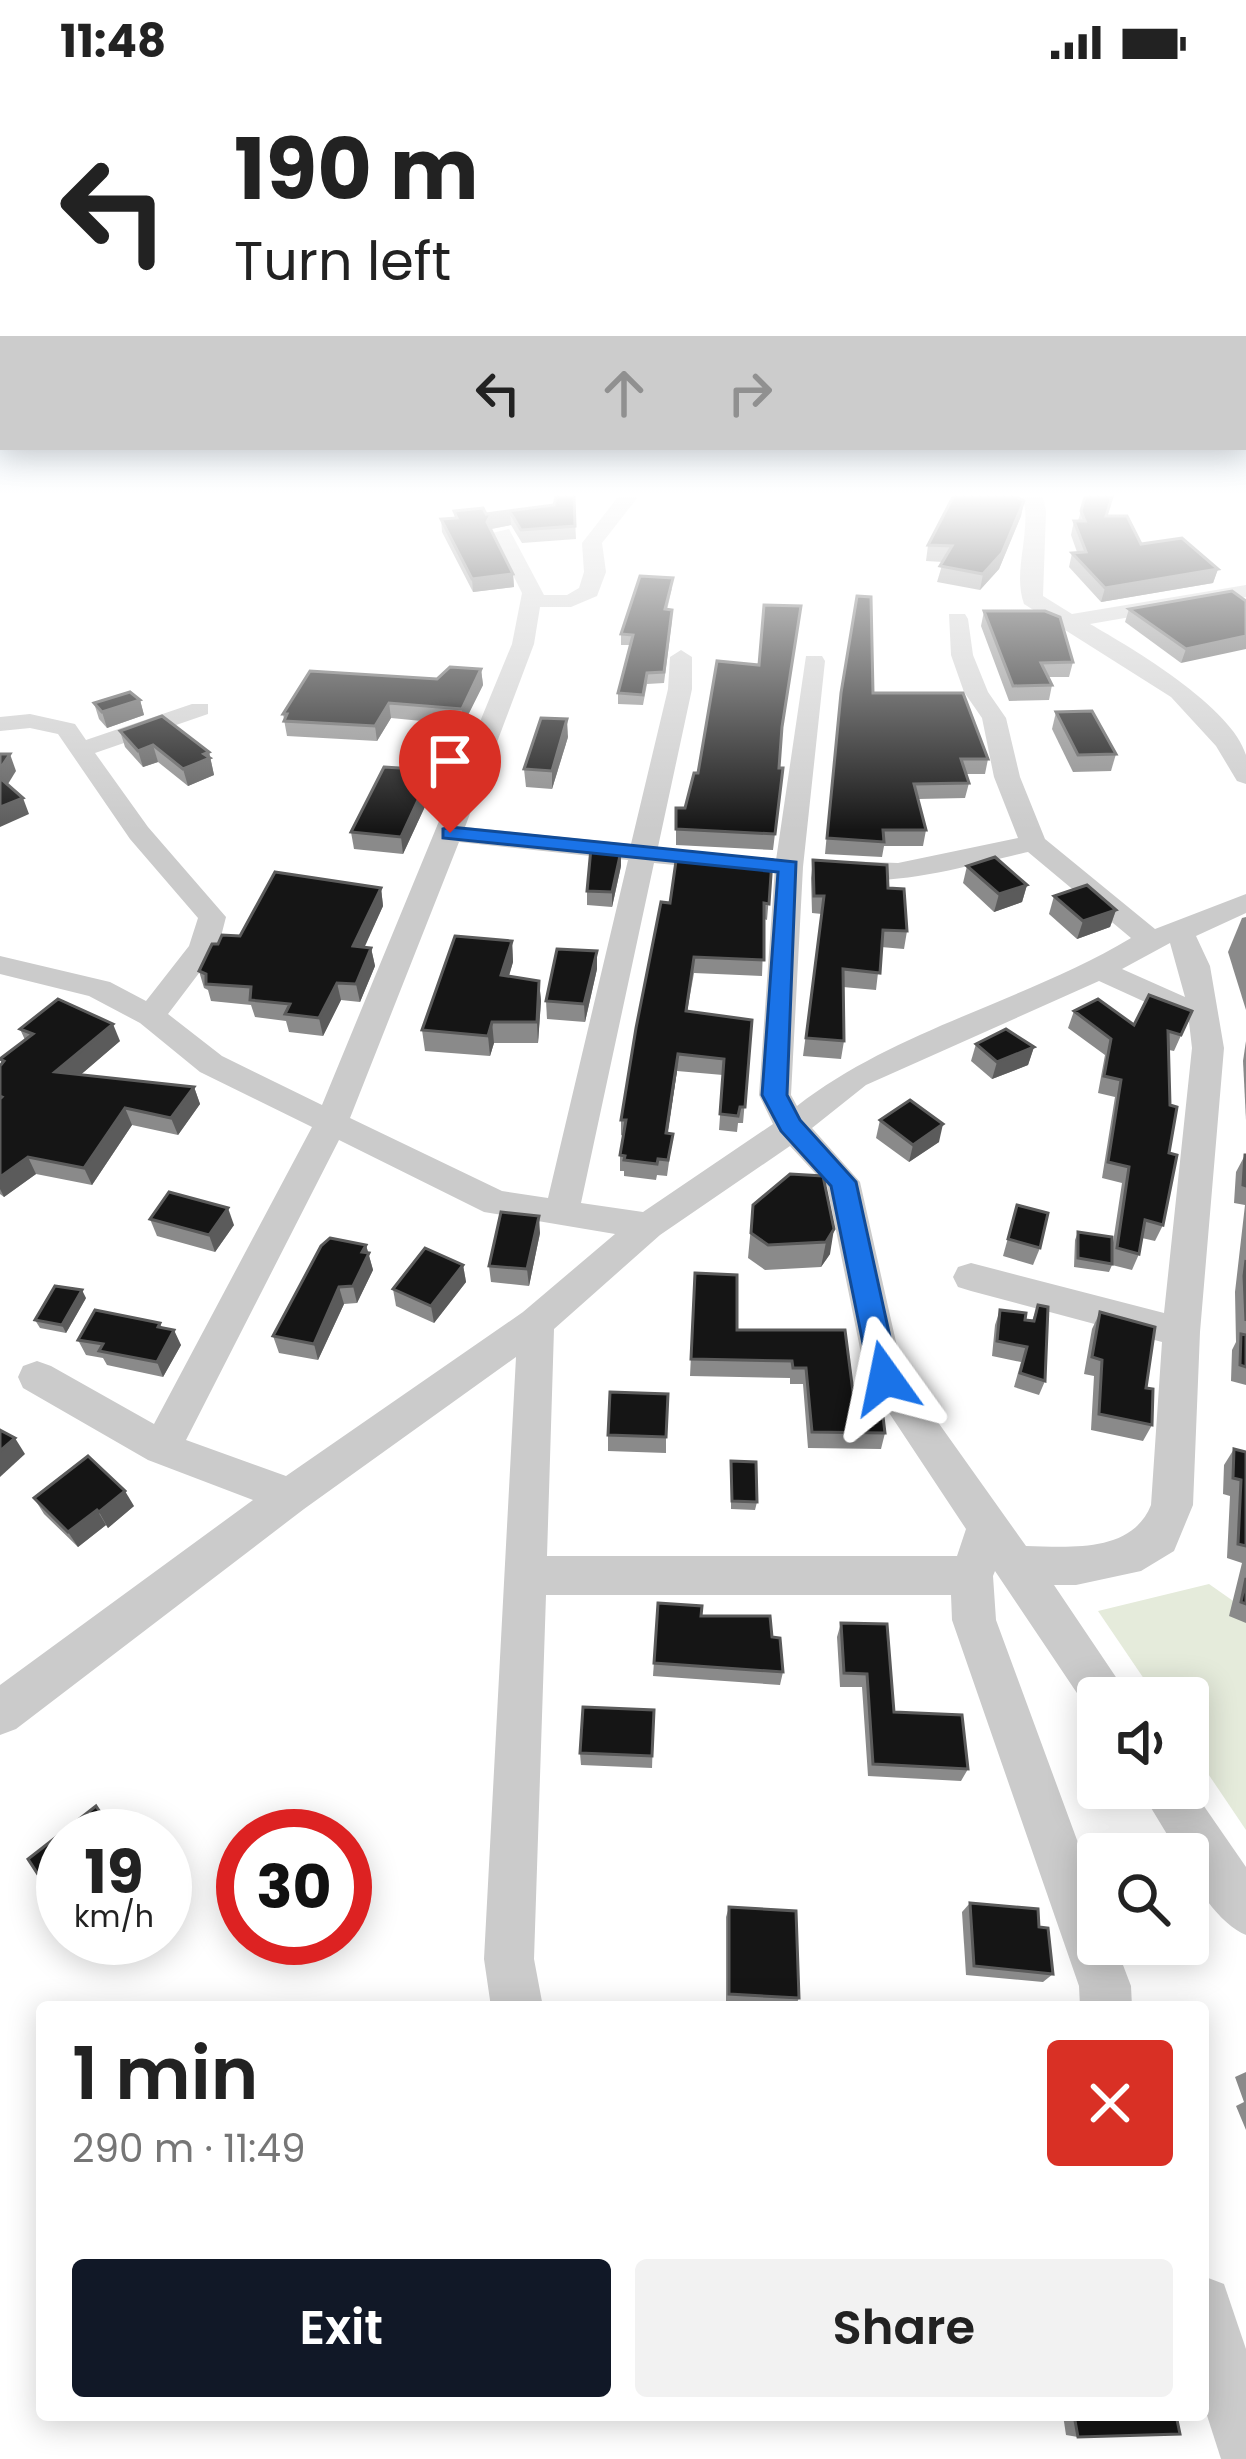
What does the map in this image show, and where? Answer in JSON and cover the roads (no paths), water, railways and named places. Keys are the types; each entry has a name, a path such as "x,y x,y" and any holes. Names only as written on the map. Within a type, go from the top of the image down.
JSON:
{"street":[{"path":"162,1448 332,1121 523,644 530,608"},
{"path":"1046,608 1195,702 1225,736 1246,776"},
{"path":"1067,621 1148,608"},
{"path":"957,619 962,655 976,692 994,718 1007,778 1033,843 1165,936 1195,967 1208,1048 1181,1332 1172,1504 1159,1538 1126,1557 1076,1566 1018,1565"},
{"path":"562,1210 680,688 681,657"},
{"path":"814,661 767,865 775,1095 790,1125 843,1182 885,1378 986,1531 1018,1565 1093,1677"},
{"path":"82,749 200,710"},
{"path":"0,724 50,723 66,729 139,833 212,917 203,948 151,1016"},
{"path":"450,833 639,855 898,871 1033,843"},
{"path":"0,1713 290,1496 536,1324 648,1226 748,1160 855,1077 1246,903"},
{"path":"0,965 99,988 151,1016 211,1064 496,1203 648,1226"},
{"path":"1099,970 1203,1017"},
{"path":"970,1277 1181,1332"},
{"path":"516,2001 509,1959 536,1324"},
{"path":"37,1377 162,1448 290,1496"},
{"path":"986,1531 972,1576 974,1620 1105,1986 1106,2001"},
{"path":"523,1575 972,1576"},
{"path":"1177,1809 1246,1910"},
{"path":"1209,2325 1246,2445"}]}
